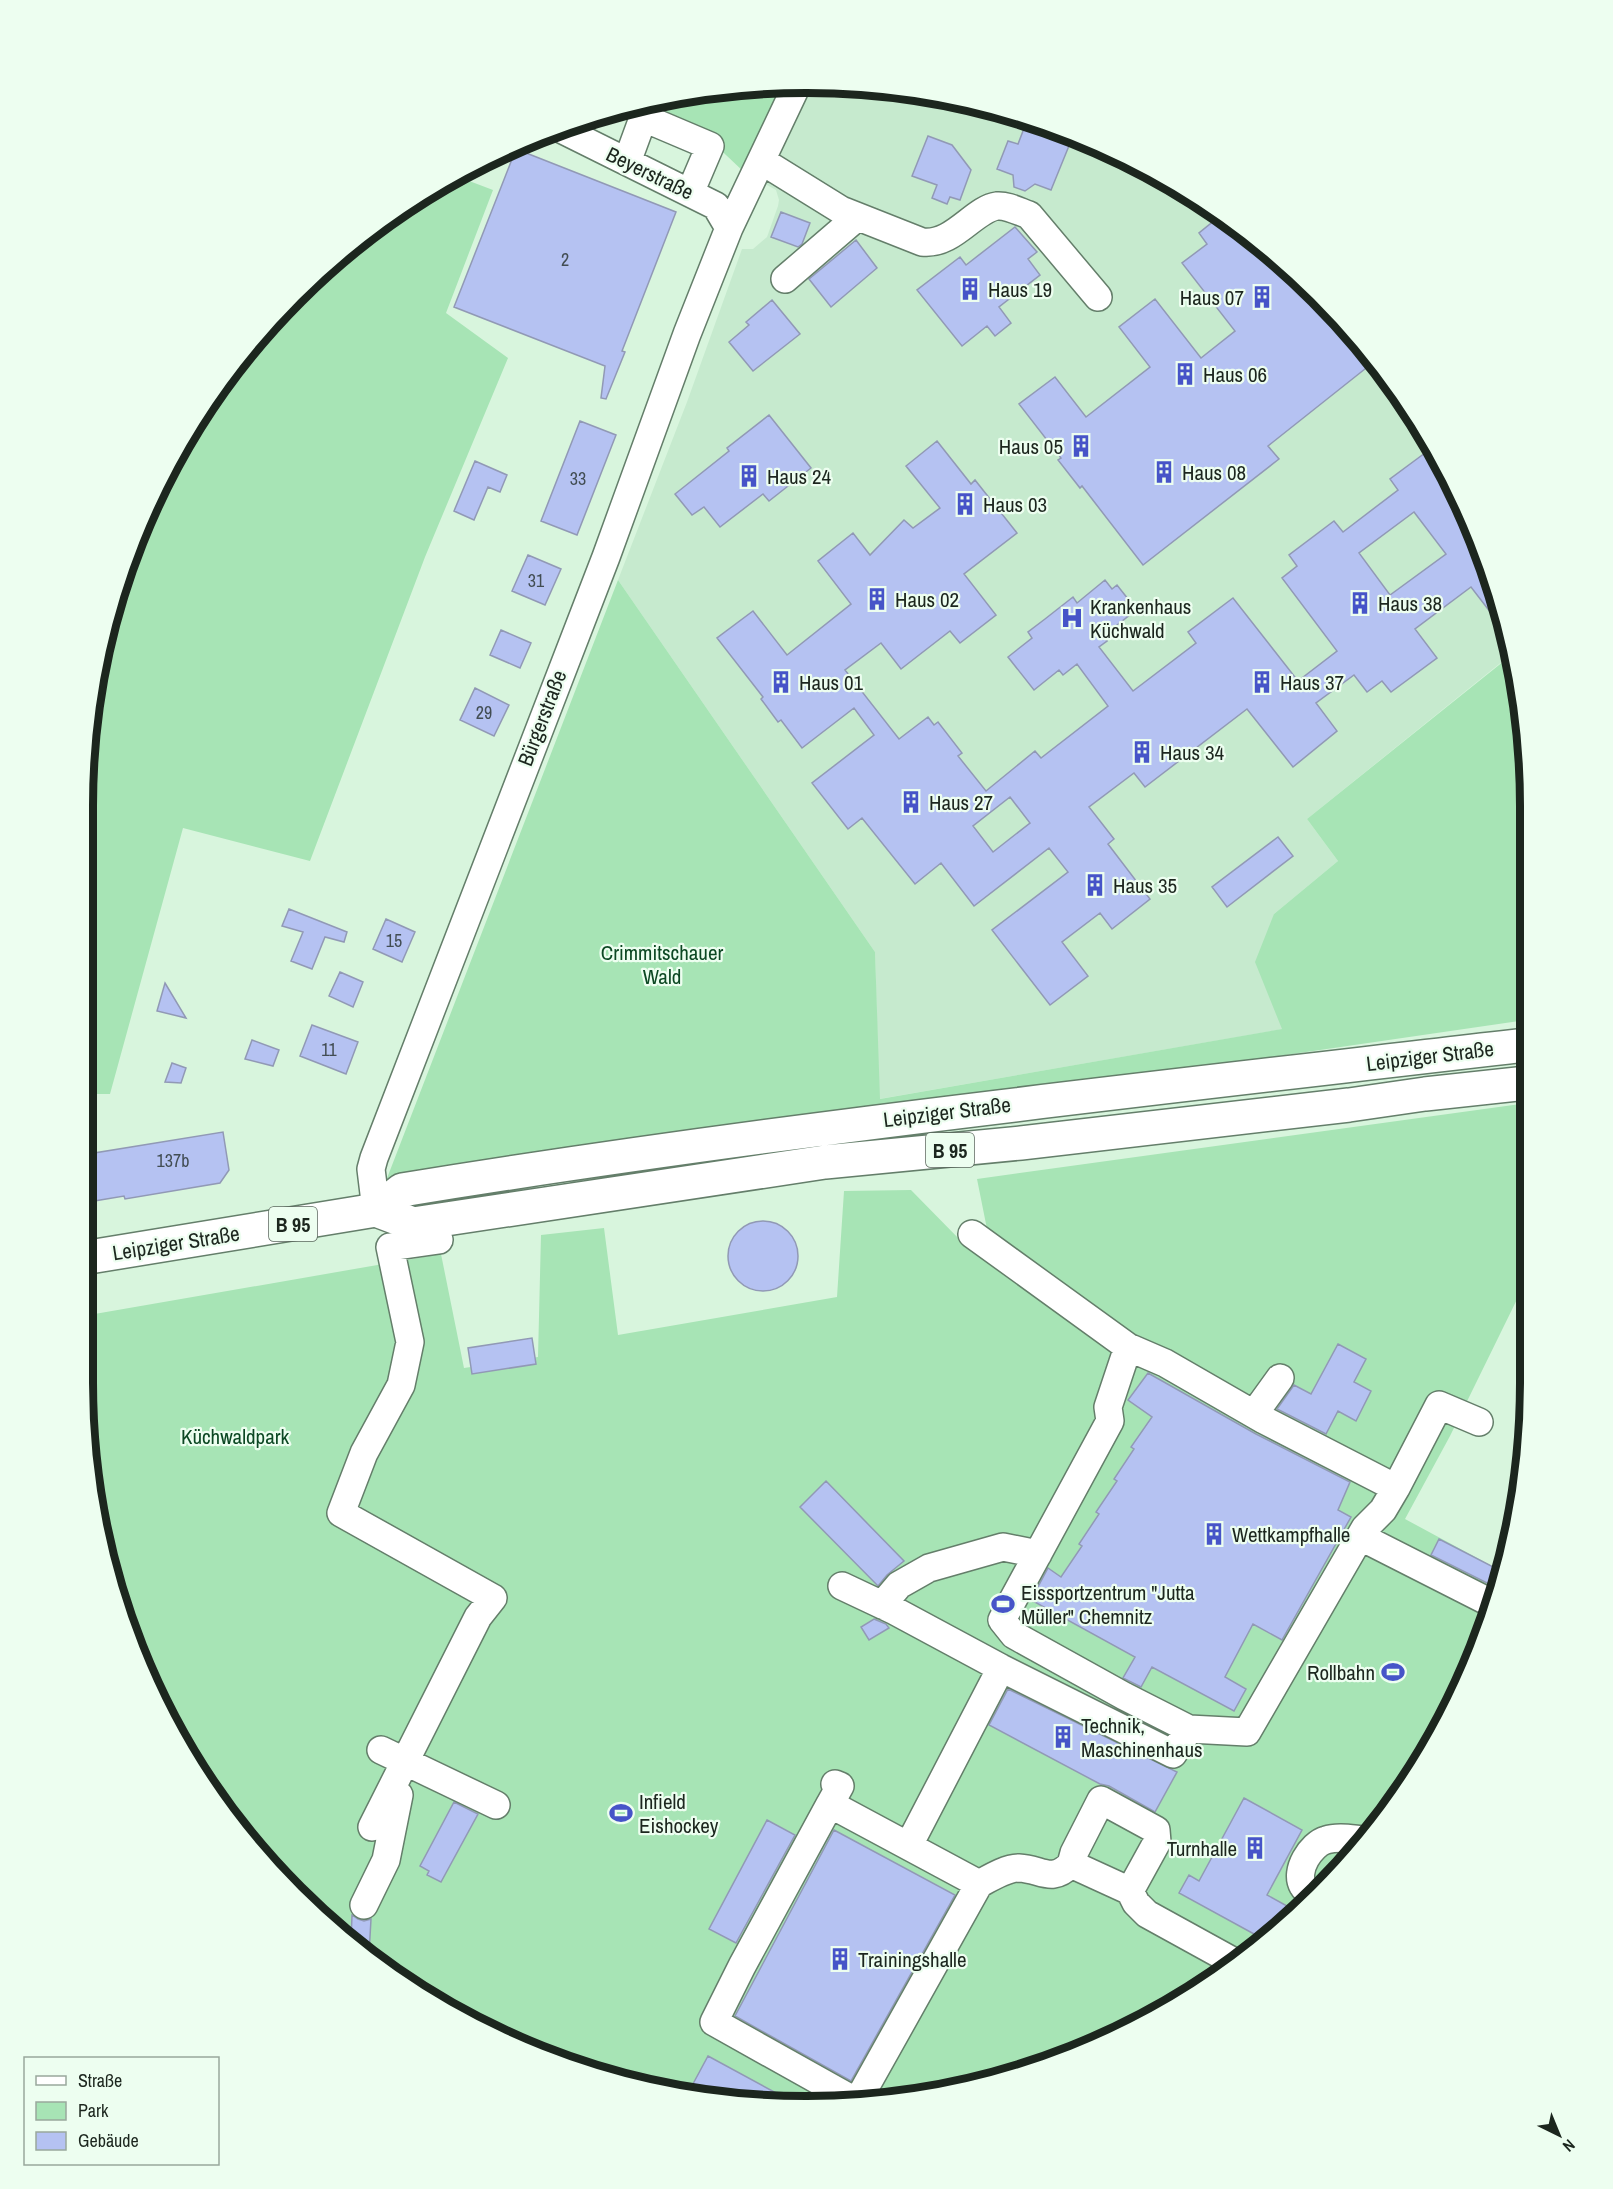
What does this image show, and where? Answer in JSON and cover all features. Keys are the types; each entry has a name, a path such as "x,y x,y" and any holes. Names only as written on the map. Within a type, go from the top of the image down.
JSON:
{"main road":[{"name":"Leipziger Straße","path":"93,1256 376,1210 402,1190 667,1149 909,1116 1520,1046"},
{"name":"Leipziger Straße","path":"376,1210 413,1224 825,1162 1044,1140 1520,1084"}],"street":[{"name":"Bürgerstraße","path":"376,1210 371,1169 374,1158 610,547 687,334 729,228 771,166 794,94"},
{"path":"648,111 710,146 690,193"},
{"path":"627,162 645,112"},
{"name":"Beyerstraße","path":"570,134 716,206 729,228"},
{"path":"771,166 856,218 928,243 958,231 982,213 997,206 1017,210 1029,215 1098,297"},
{"path":"785,279 856,218"},
{"path":"972,1234 1128,1347 1165,1363 1254,1414 1396,1488"},
{"path":"372,1827 478,1617 493,1598 341,1514 364,1453 401,1385 410,1342 390,1247 439,1240"},
{"path":"1128,1347 1108,1407 1110,1421 1002,1620 1014,1635 1189,1729 1247,1732 1365,1528 1383,1510 1396,1488 1439,1405 1479,1422"},
{"path":"1254,1414 1280,1378"},
{"path":"1361,1537 1486,1600"},
{"path":"882,1605 899,1585 929,1568 1003,1547 1038,1554"},
{"path":"842,1586 1173,1754 1189,1729"},
{"path":"909,1845 1001,1668"},
{"path":"1110,1724 1126,1694"},
{"path":"381,1750 496,1805"},
{"path":"374,1904 386,1860 406,1762"},
{"path":"843,2094 714,2022 833,1794 909,1845 979,1884"},
{"path":"862,2093 979,1884 1017,1868 1055,1876 1063,1872 1071,1864 1074,1853 1101,1800 1156,1830 1157,1842 1130,1890"},
{"path":"1307,1890 1301,1884 1300,1875 1307,1857 1316,1846 1324,1840 1354,1839"},
{"path":"1071,1864 1130,1890 1136,1904 1147,1914 1228,1958"}],"shaded area":[{"name":"Krankenhaus Küchwald","path":"806,93 900,99 991,117 1036,131 1080,147 1122,167 1203,213 1241,240 1311,302 1343,336 1400,410 1446,491 1466,533 1496,622 1504,660 1307,819 1338,861 1274,914 1283,1029 879,1099 875,952 618,580 687,402 742,249 753,249 767,237 778,206 776,190 745,173 783,94"}],"green space":[{"path":"783,94 745,173 707,137 657,109 713,99"},
{"path":"467,180 493,190 446,313 508,358 425,557 310,861 183,828 110,1094 93,1094 95,760 99,713 117,622 147,533 189,450 213,410 240,372 302,302 372,240 410,213 450,189"},
{"name":"Crimmitschauer Wald","path":"618,580 875,952 880,1099 1282,1029 1255,962 1274,914 1338,861 1307,819 1505,661 1514,713 1520,806 1520,1021 384,1186"},
{"name":"Eissportzentrum \"Jutta Müller\" Chemnitz","path":"1520,1104 1520,1293 1450,1436 1405,1519 1496,1568 1466,1656 1446,1698 1400,1779 1373,1817 1311,1887 1277,1919 1203,1976 1163,2000 1080,2042 1036,2058 991,2072 900,2090 806,2096 760,2094 713,2090 622,2072 533,2042 491,2022 410,1976 372,1949 302,1887 240,1817 213,1779 189,1739 147,1656 117,1567 99,1476 93,1382 93,1314 441,1254 464,1368 538,1357 541,1235 604,1228 618,1335 837,1297 844,1191 911,1190 963,1243 988,1234 977,1179"}],"building":[{"path":"1024,127 1070,143 1051,190 1035,184 1025,191 1014,187 1013,175 997,169 1008,141 1018,144"},
{"path":"928,136 952,145 971,170 960,200 950,197 947,204 932,198 937,185 912,176"},
{"path":"523,152 676,212 622,351 625,352 606,399 601,398 605,366 454,307 513,156"},
{"path":"781,212 810,223 802,244 798,247 771,237"},
{"path":"1214,221 1241,240 1311,302 1368,366 1268,446 1279,459 1143,565 1082,486 1080,488 1058,460 1061,458 1019,404 1055,377 1086,417 1150,367 1119,327 1155,299 1201,358 1235,331 1182,263 1207,244 1199,233"},
{"name":"Haus 19","path":"1015,227 1037,252 1028,259 1040,275 999,307 1011,323 995,336 987,326 962,346 917,290 960,257 966,265"},
{"path":"856,240 877,268 831,307 809,279"},
{"path":"772,300 800,334 753,371 729,342 749,325 746,322"},
{"name":"Haus 24","path":"769,415 811,468 769,501 763,494 720,527 704,507 692,515 675,494 729,451 727,448"},
{"path":"580,421 616,435 577,535 541,521"},
{"path":"937,441 971,484 975,480 1017,533 964,574 996,615 960,643 950,631 901,669 881,643 845,670 899,739 928,717 934,725 938,722 962,753 958,756 986,791 1035,751 1041,758 1108,706 1077,664 1063,675 1059,670 1034,690 1008,657 1032,638 1028,632 1073,597 1077,603 1105,580 1112,589 1117,585 1128,599 1123,603 1131,614 1103,636 1107,641 1099,647 1133,691 1196,643 1188,632 1233,598 1298,681 1337,651 1282,578 1297,566 1289,555 1334,521 1343,532 1398,490 1390,479 1425,453 1466,533 1495,618 1471,587 1415,629 1437,658 1391,692 1382,681 1367,692 1354,675 1316,703 1337,731 1293,767 1247,709 1145,787 1134,773 1089,807 1114,839 1108,844 1150,899 1112,929 1100,913 1062,942 1088,976 1050,1005 992,930 1068,872 1049,848 974,906 941,863 915,884 862,818 848,829 812,783 874,735 854,708 802,748 781,720 778,722 761,699 763,697 717,638 753,611 787,655 851,604 818,561 853,533 870,555 904,520 913,528 940,508 906,466","holes":["1414,512 1446,554 1390,595 1359,553","1010,797 1030,823 993,852 973,826"]},
{"path":"475,461 507,475 500,492 488,487 474,520 454,511"},
{"path":"528,555 561,569 545,605 512,591"},
{"path":"501,630 531,643 520,668 490,655"},
{"path":"475,688 509,705 494,736 460,720"},
{"path":"1278,837 1293,856 1227,907 1212,887"},
{"path":"289,909 347,932 344,942 325,937 312,969 291,961 303,932 282,926"},
{"path":"386,919 415,932 402,962 373,949"},
{"path":"340,972 363,982 353,1007 329,996"},
{"path":"165,983 186,1018 157,1011"},
{"path":"312,1025 358,1042 346,1074 300,1056"},
{"path":"252,1040 279,1050 273,1066 245,1059"},
{"path":"172,1063 186,1068 181,1083 165,1082"},
{"path":"223,1132 229,1170 220,1183 125,1199 124,1196 93,1201 93,1153"},
{"path":"763,1221 776,1224 788,1231 795,1243 798,1256 795,1269 788,1281 776,1288 763,1291 750,1288 738,1281 731,1269 728,1256 731,1243 738,1231 750,1224"},
{"path":"532,1338 536,1364 472,1374 468,1348"},
{"path":"1338,1344 1366,1359 1354,1382 1371,1391 1356,1421 1338,1411 1326,1434 1277,1409 1294,1385 1311,1394"},
{"name":"Wettkampfhalle","path":"1148,1373 1256,1434 1350,1482 1338,1510 1351,1517 1282,1640 1253,1624 1225,1677 1246,1689 1234,1711 1152,1667 1141,1687 1123,1678 1135,1657 1031,1600 1048,1568 1061,1577 1082,1546 1079,1544 1099,1514 1096,1512 1117,1481 1114,1479 1134,1449 1131,1447 1152,1417 1128,1400"},
{"path":"826,1481 904,1561 878,1586 800,1507"},
{"path":"1439,1539 1496,1568 1490,1585 1431,1555"},
{"path":"874,1619 886,1624 889,1628 869,1640 861,1627"},
{"name":"Technik, Maschinenhaus","path":"1008,1689 1177,1772 1155,1812 989,1725"},
{"name":"Turnhalle","path":"1244,1798 1302,1830 1267,1895 1289,1907 1257,1936 1179,1893 1189,1875 1199,1881"},
{"path":"454,1802 478,1814 441,1882 427,1875 429,1871 420,1866"},
{"path":"767,1820 795,1835 736,1943 709,1929"},
{"name":"Trainingshalle","path":"834,1830 955,1895 851,2081 735,2016"},
{"path":"352,1915 364,1921 371,1919 369,1947 351,1932"},
{"path":"708,2056 779,2095 713,2090 692,2086"}],"place":[{"name":"Haus 19","path":"970,289"},
{"name":"Haus 07","path":"1262,297"},
{"name":"Haus 06","path":"1185,374"},
{"name":"Haus 05","path":"1081,446"},
{"name":"Haus 08","path":"1164,472"},
{"name":"Haus 24","path":"749,476"},
{"name":"Haus 03","path":"965,504"},
{"name":"Haus 02","path":"877,599"},
{"name":"Haus 38","path":"1360,603"},
{"name":"Krankenhaus Küchwald","path":"1072,618"},
{"name":"Haus 01","path":"781,682"},
{"name":"Haus 37","path":"1262,682"},
{"name":"Haus 34","path":"1142,752"},
{"name":"Haus 27","path":"911,802"},
{"name":"Haus 35","path":"1095,885"},
{"name":"Wettkampfhalle","path":"1214,1534"},
{"name":"Eissportzentrum \"Jutta Müller\" Chemnitz","path":"1003,1604"},
{"name":"Rollbahn","path":"1393,1672"},
{"name":"Technik, Maschinenhaus","path":"1063,1737"},
{"name":"Infield Eishockey","path":"621,1813"},
{"name":"Turnhalle","path":"1255,1848"},
{"name":"Trainingshalle","path":"840,1959"}],"park label":[{"name":"Küchwaldpark","path":"235,1436"}]}
